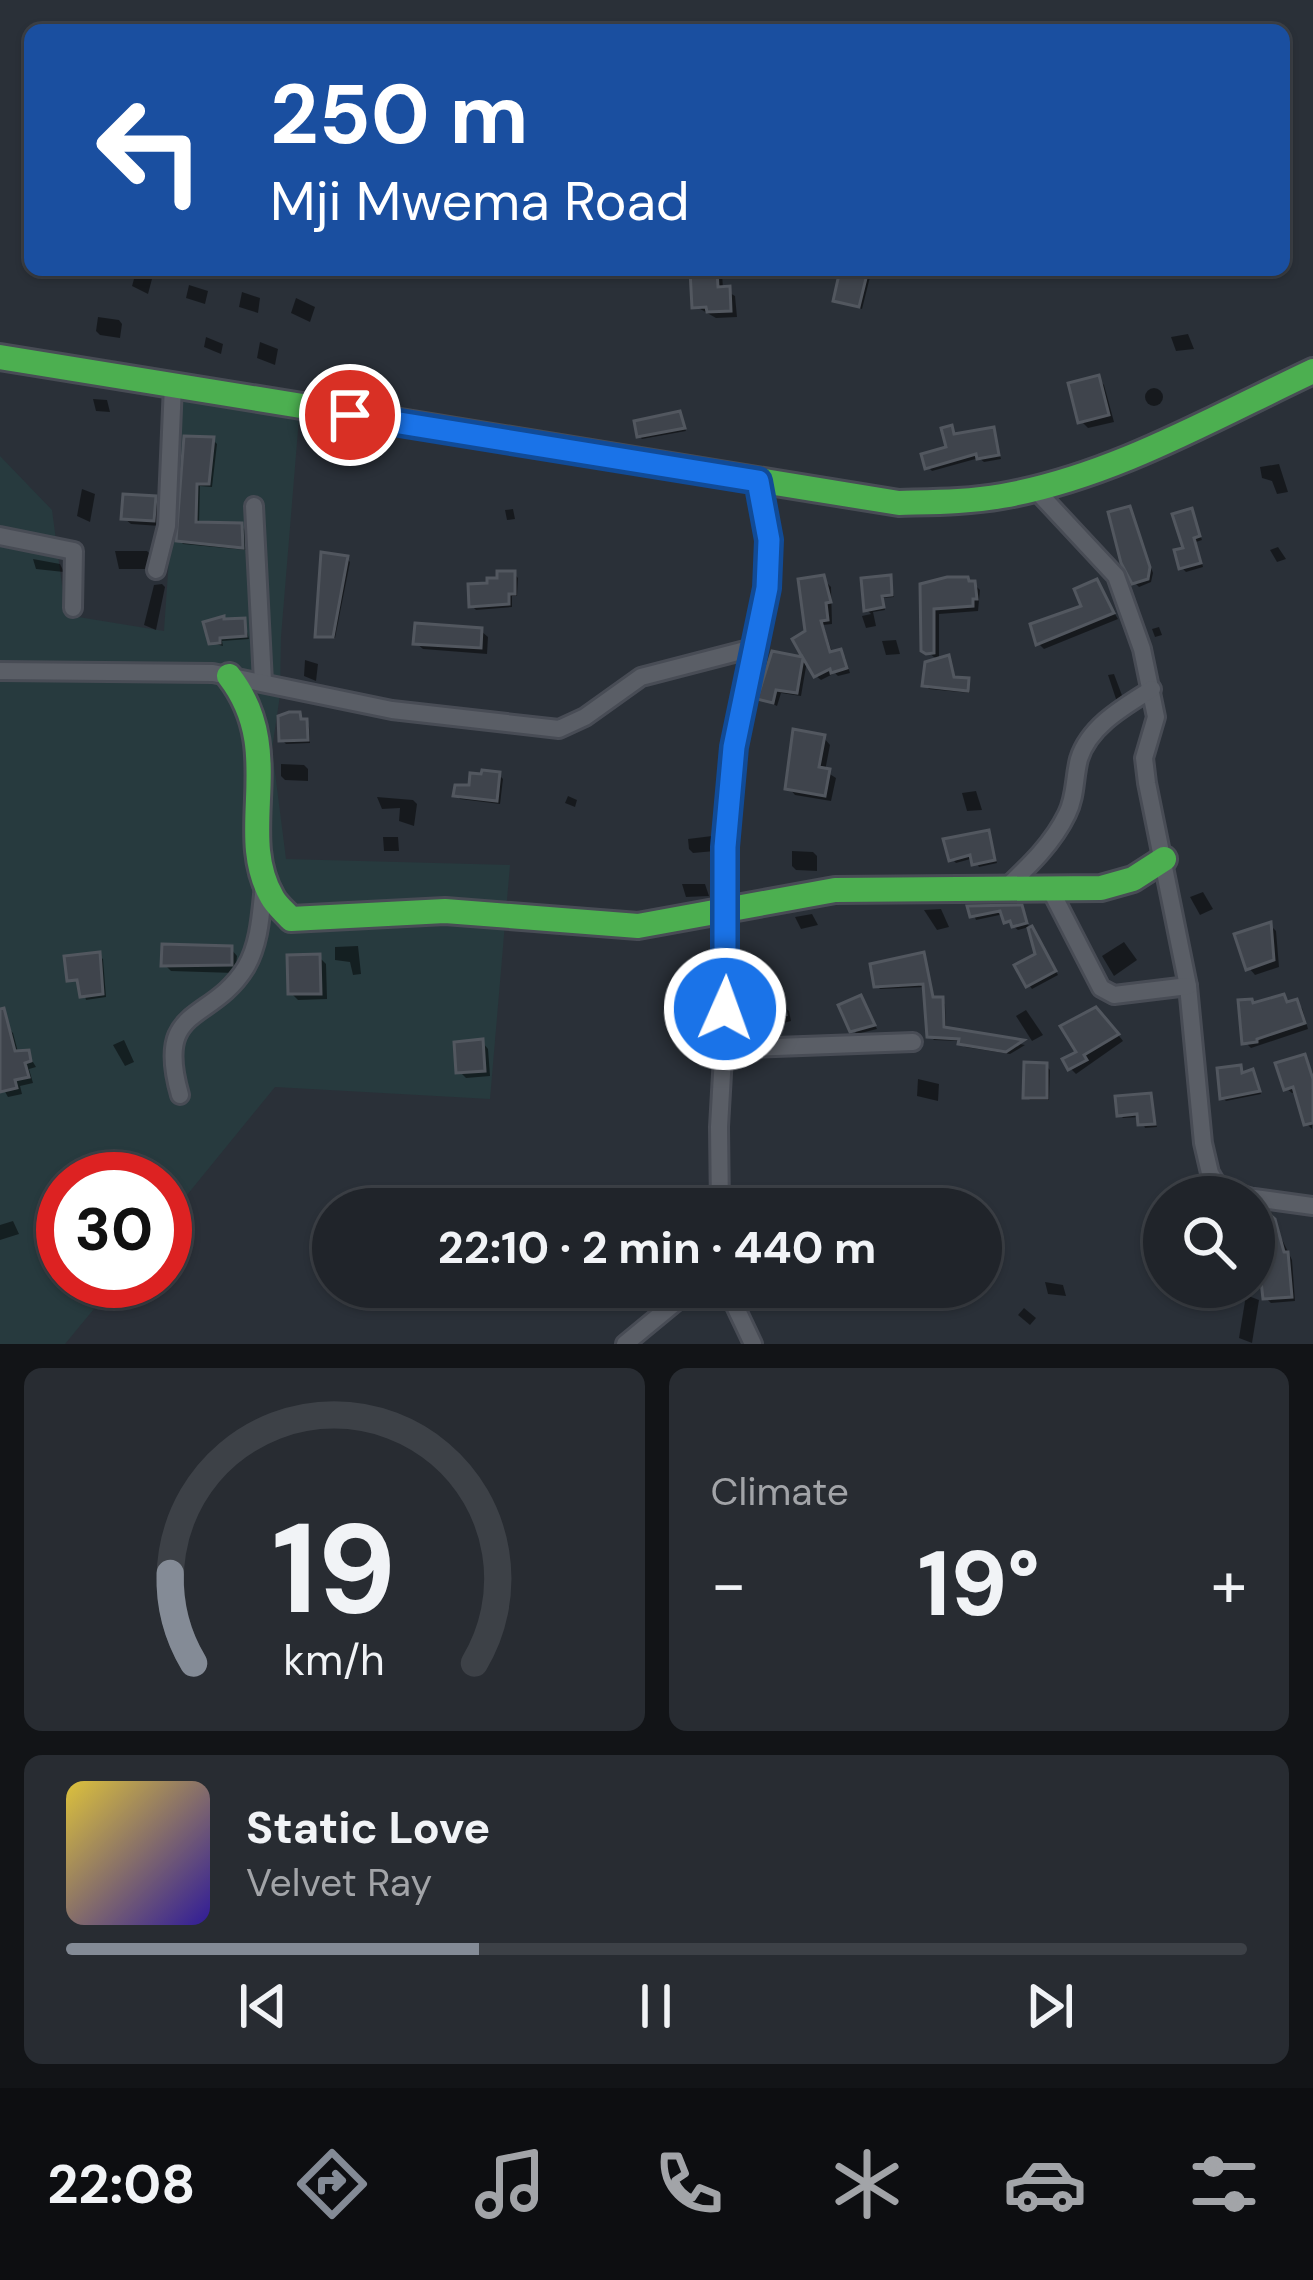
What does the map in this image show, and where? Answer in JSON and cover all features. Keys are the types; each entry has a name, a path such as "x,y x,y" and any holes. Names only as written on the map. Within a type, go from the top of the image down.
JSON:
{"main road":[{"path":"0,357 899,503 955,501 1034,488 1142,449 1313,370"},
{"path":"229,676 241,685 256,718 264,883 272,901 291,919 445,911 638,926 835,890 1116,886 1164,860"}],"street":[{"path":"155,570 167,526 173,385"},
{"path":"720,1188 728,968 725,847 734,747 769,561 758,481"},
{"path":"1034,488 1116,576 1153,689 1156,716 1144,758 1188,986 1203,1143 1212,1176"},
{"path":"254,506 263,682"},
{"path":"0,536 74,550 73,608"},
{"path":"0,671 229,676 392,710 559,729 585,717 641,677 753,648"},
{"path":"1007,887 1036,860 1066,817 1080,756 1089,739 1118,711 1153,689"},
{"path":"179,1096 172,1069 174,1040 196,1011 232,984 247,965 258,936 264,883"},
{"path":"1051,889 1100,988 1114,995 1188,986"},
{"path":"723,1049 913,1042"},
{"path":"1275,1201 1313,1205"},
{"path":"625,1344 669,1308"},
{"path":"736,1308 753,1344"}],"green space":[{"path":"180,399 299,418 272,749 286,859 510,865 490,1099 275,1087 192,1189 192,1152 36,1152 36,1308 95,1308 65,1344 0,1344 0,456 52,510 66,615 164,631"}],"building":[{"path":"690,276 717,276 718,287 730,286 731,311 692,308"},
{"path":"839,276 867,276 859,307 833,301"},
{"path":"1099,375 1109,415 1078,423 1068,383"},
{"path":"680,411 685,428 637,437 634,421"},
{"path":"952,425 954,434 994,427 999,455 977,459 976,454 925,469 921,454 946,447 941,428"},
{"path":"184,436 214,437 209,484 197,484 196,522 242,523 243,548 176,541"},
{"path":"123,494 156,496 154,521 121,519"},
{"path":"1130,506 1150,567 1148,579 1132,584 1121,563 1108,512"},
{"path":"1192,508 1201,563 1179,569 1174,550 1183,548 1172,514"},
{"path":"321,552 348,556 333,637 315,637"},
{"path":"497,571 515,571 515,594 509,594 509,604 469,607 468,584 487,583 487,578 497,578"},
{"path":"824,575 831,602 826,603 828,620 821,621 830,652 841,649 847,668 814,677 803,658 797,693 776,690 773,703 757,699 772,651 802,657 792,639 805,631 798,579"},
{"path":"891,575 892,595 882,596 884,607 864,611 861,578"},
{"path":"947,577 975,581 977,599 973,606 934,609 934,653 926,654 921,651 920,584"},
{"path":"1097,579 1114,613 1036,645 1030,624 1081,606 1074,589"},
{"path":"224,616 245,618 246,636 209,644 203,622"},
{"path":"415,623 482,628 481,648 413,644"},
{"path":"949,655 954,677 969,678 968,691 922,686 925,662"},
{"path":"300,712 301,719 307,719 308,740 279,741 278,716"},
{"path":"793,729 825,735 819,767 830,769 825,796 785,789"},
{"path":"482,770 500,772 497,801 453,796 455,785 469,785 470,773 481,774"},
{"path":"989,830 995,860 972,865 970,855 949,861 943,839"},
{"path":"1022,905 1027,923 1012,927 1010,921 1004,923 1000,911 970,917 967,906"},
{"path":"1271,922 1274,960 1246,970 1234,934"},
{"path":"1032,926 1056,971 1026,987 1014,965 1035,954 1028,928"},
{"path":"162,944 232,946 232,965 161,966"},
{"path":"100,952 103,994 80,997 77,980 67,981 64,956"},
{"path":"924,952 933,997 943,997 944,1027 1024,1040 1006,1052 958,1044 959,1039 927,1037 923,984 874,987 870,964"},
{"path":"320,954 321,994 288,994 287,955"},
{"path":"767,972 774,997 784,1001 786,1015 755,1023 743,1014 741,982"},
{"path":"1284,994 1287,1002 1297,999 1305,1023 1242,1044 1238,1000 1252,999 1253,1003"},
{"path":"861,995 875,1025 850,1032 838,1005"},
{"path":"1096,1007 1119,1034 1068,1070 1062,1059 1076,1052 1060,1026"},
{"path":"4,1008 15,1051 29,1050 31,1061 25,1063 29,1077 15,1080 17,1088 0,1092 0,1009"},
{"path":"483,1039 485,1071 456,1073 454,1042"},
{"path":"1305,1054 1313,1079 1313,1123 1304,1125 1293,1087 1284,1090 1275,1063"},
{"path":"1024,1062 1047,1063 1047,1098 1023,1098"},
{"path":"1241,1065 1242,1073 1253,1069 1260,1091 1220,1099 1217,1068"},
{"path":"1151,1093 1155,1124 1138,1125 1137,1114 1117,1116 1115,1096"},
{"path":"1275,1219 1284,1252 1288,1252 1292,1297 1275,1298"}],"traffic: fast":[{"path":"0,357 899,503 989,498 1083,475 1161,444 1313,371"},
{"path":"229,676 255,733 262,872 274,900 291,919 445,911 638,926 835,890 1101,888 1133,879 1164,859"}],"route":[{"path":"350,415 758,481 769,540 767,588 734,747 725,847 725,1009"}]}
